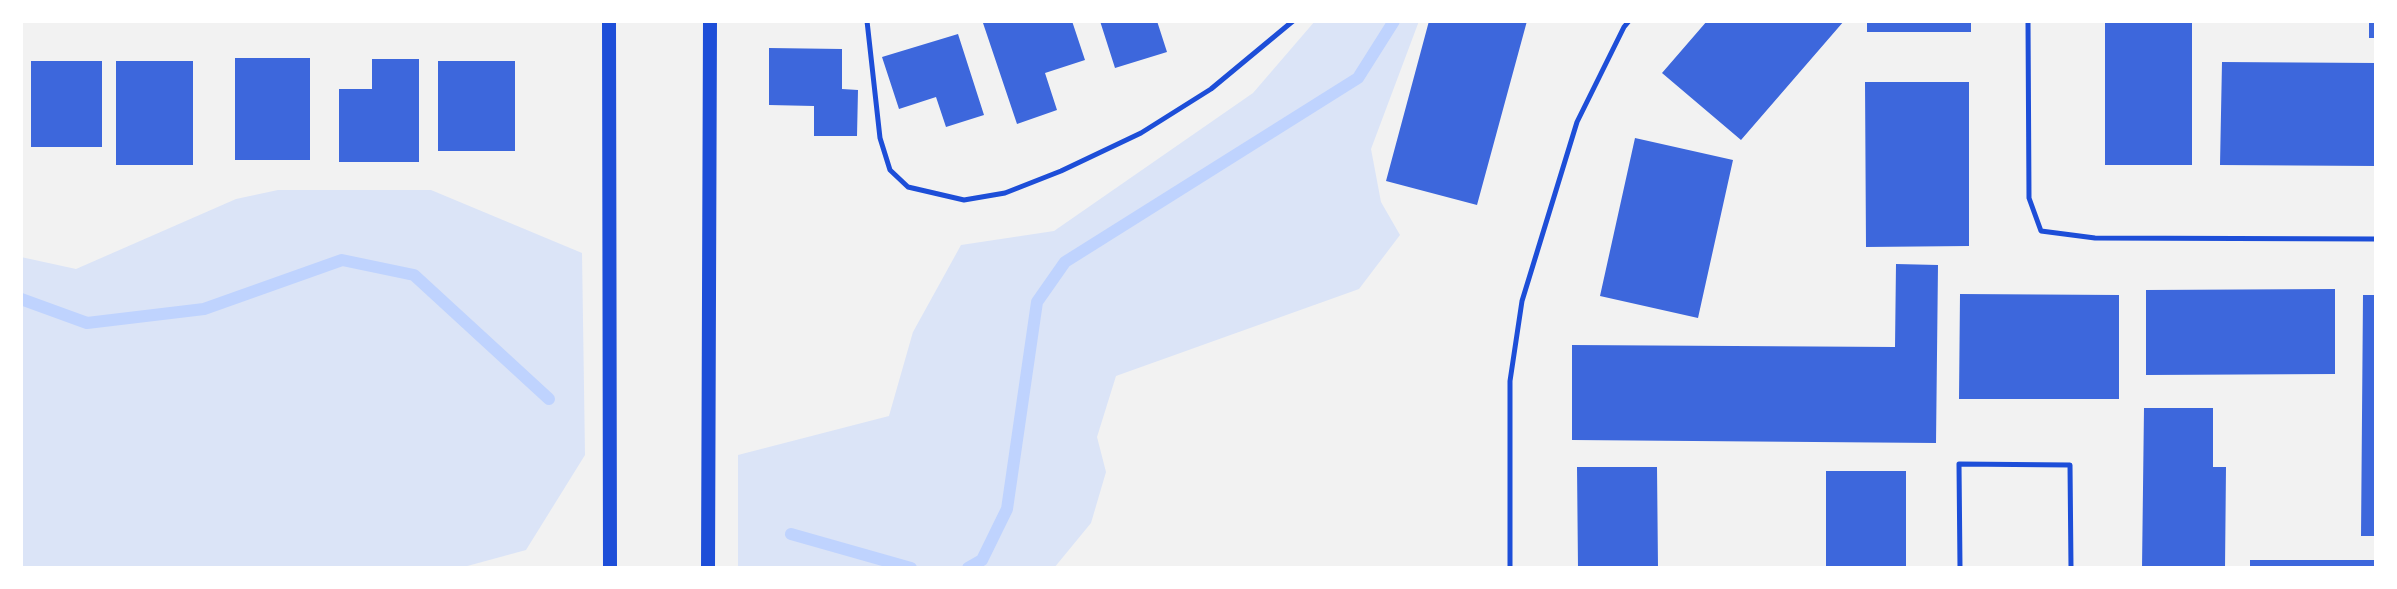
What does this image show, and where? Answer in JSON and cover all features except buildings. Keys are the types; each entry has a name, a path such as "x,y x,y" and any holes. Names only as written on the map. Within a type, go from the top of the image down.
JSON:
{"main road":[{"path":"609,21 610,568"},
{"path":"708,568 710,21"}],"lane":[{"path":"867,21 880,138 890,170 908,187 964,200 1005,193 1061,171 1141,133 1211,89 1293,21"},
{"path":"1510,568 1510,381 1522,301 1577,122 1629,21"},
{"path":"2028,21 2029,198 2041,231 2095,238 2376,239"},
{"path":"1960,568 1959,464 2070,465 2071,568"}],"shaded area":[{"path":"1315,21 1419,21 1371,149 1381,202 1400,235 1359,289 1116,376 1097,437 1106,472 1091,523 1054,568 738,568 738,455 889,416 913,332 961,245 1054,231 1253,93"},
{"path":"278,190 431,190 582,253 585,455 526,550 460,568 21,568 21,257 76,269 236,199"}],"waterway":[{"path":"968,568 982,560 1007,509 1037,302 1065,262 1358,78 1394,21"},
{"path":"21,299 87,323 204,309 342,260 414,275 549,399"},
{"path":"791,534 911,568"}]}
